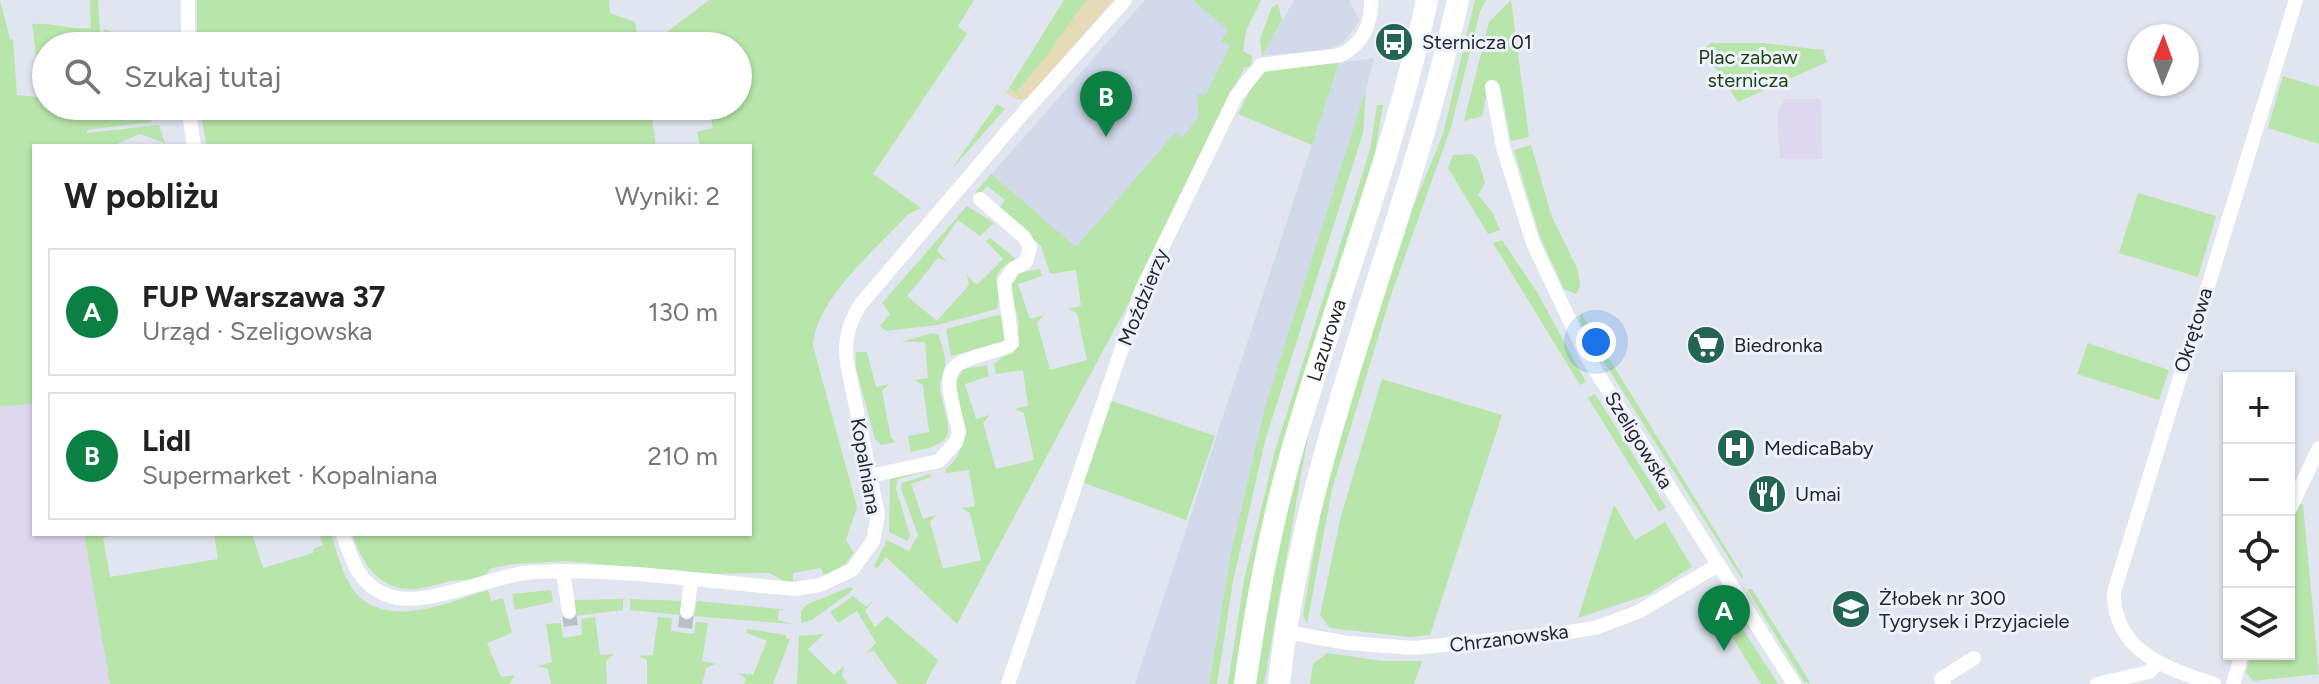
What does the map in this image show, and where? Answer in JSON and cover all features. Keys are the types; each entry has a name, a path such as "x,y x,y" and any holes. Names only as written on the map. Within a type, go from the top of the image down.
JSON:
{"main road":[{"name":"Lazurowa","path":"1245,684 1255,613 1293,448 1396,121 1427,0"},
{"name":"Lazurowa","path":"1279,684 1286,632 1320,462 1434,100 1458,0"}],"street":[{"path":"188,0 188,32"},
{"name":"Kopalniana","path":"344,536 364,581 394,597 411,598 480,586 502,575 563,571 795,589 820,585 842,576 862,561 873,541 878,515 847,363 845,345 850,322 860,305 978,166 1125,0"},
{"name":"Moździerzy","path":"1008,684 1142,289 1236,96 1261,65 1341,55 1351,49 1369,25 1371,0"},
{"name":"Okrętowa","path":"2214,684 2157,664 2122,631 2113,608 2117,572 2296,0"},
{"name":"Szeligowska","path":"1492,87 1503,147 1527,227 1555,294 1587,357 1794,684"},
{"path":"190,120 194,144"},
{"path":"870,476 939,461 947,454 959,432 948,386 950,372 959,361 1008,347 1012,343 1004,282 1013,269 1026,262 1030,247 1024,237 980,199"},
{"path":"2295,498 2319,448"},
{"name":"Chrzanowska","path":"1286,632 1348,643 1414,648 1570,632 1598,627 1638,612 1718,565"},
{"path":"563,571 569,612"},
{"path":"687,612 691,580"},
{"path":"1944,684 1941,679 1974,658"},
{"path":"2233,684 2240,660"},
{"path":"2097,684 2149,672 2157,664"}],"shaded area":[{"path":"1145,0 1193,0 1241,40 1113,294 987,179"},
{"path":"1294,0 1349,0 1360,21 1342,44 1330,49 1262,56"},
{"path":"1374,58 1355,133 1265,407 1232,548 1209,684 1135,684 1339,63"},
{"path":"1784,99 1821,99 1822,159 1780,159 1777,115"},
{"path":"32,404 32,536 84,536 110,684 0,684 0,406"}],"green space":[{"path":"0,0 10,39 13,40 17,95 32,97 32,120 151,120 87,130 87,133 159,125 165,143 140,134 117,144 32,144 32,404 0,406"},
{"path":"90,0 98,0 100,32 33,32 32,24 75,28 91,28"},
{"path":"197,0 609,0 610,13 635,22 637,32 197,32"},
{"path":"709,0 974,0 958,26 967,34 873,174 921,208 908,214 850,276 824,310 816,328 813,346 857,507 846,540 854,553 845,564 824,576 821,568 793,573 793,582 785,582 770,573 701,574 567,561 512,564 492,568 478,580 455,580 417,589 404,589 383,581 368,566 353,536 752,536 752,144 700,144 697,132 713,128 711,120 752,120 752,32 667,32"},
{"path":"1064,0 1087,0 1064,36 1016,93 1009,88"},
{"path":"1193,0 1261,0 1246,31 1243,51 1252,56 1251,66 1244,68 1128,304 957,624 886,557 877,569 874,566 887,540 909,551 918,535 901,488 902,483 930,474 931,477 911,484 923,519 936,515 930,522 943,569 981,560 970,513 961,508 975,506 969,470 946,473 945,470 954,461 963,441 962,420 954,386 963,369 987,365 989,376 965,384 976,419 990,415 983,423 996,469 1034,460 1024,413 1015,409 1028,406 1023,370 996,374 994,364 1017,345 1019,322 1010,289 1019,273 1040,269 1042,276 1018,284 1030,319 1043,315 1037,323 1050,370 1087,360 1077,313 1068,309 1081,306 1076,270 1050,274 1041,246 999,209 1005,200 987,186 978,196 975,193 991,174 1076,247 1175,133 1182,138 1199,116 1197,93 1205,96 1230,46 1221,41 1228,30"},
{"path":"1475,0 1486,0 1480,11 1451,127 1391,295 1332,489 1307,624 1303,616 1322,503 1339,432 1414,205 1443,134"},
{"path":"1511,0 1529,137 1511,141 1500,85 1488,87 1482,116 1464,121 1489,22"},
{"path":"1278,4 1282,20 1262,56 1260,39 1272,7"},
{"name":"Plac zabaw sternicza","path":"1711,43 1762,43 1823,50 1827,62 1738,102 1712,63 1713,55 1706,47"},
{"path":"1339,63 1312,145 1238,114 1255,81 1267,70"},
{"path":"2283,76 2319,87 2319,144 2268,128"},
{"path":"1366,89 1363,133 1265,441 1233,581 1217,684 1209,684 1232,548 1265,407"},
{"path":"997,104 1005,109 951,170"},
{"path":"1377,105 1383,105 1375,153 1293,416 1259,548 1234,684 1228,684 1244,580 1275,451 1370,150"},
{"path":"202,120 652,120 656,144 207,144"},
{"path":"1531,145 1552,217 1578,270 1580,286 1576,294 1564,289 1540,237 1514,150"},
{"path":"1472,154 1478,159 1485,183 1478,195 1493,213 1500,230 1488,234 1448,168 1453,155"},
{"path":"2138,193 2216,216 2198,277 2119,253"},
{"path":"967,206 994,223 980,236 958,220 937,250 946,261 938,258 907,296 937,321 969,285 967,275 977,285 1003,259 986,241 990,238 1016,259 1000,270 997,276 997,309 937,325 886,331 880,326 890,314 882,303"},
{"path":"1502,240 1537,292 1586,382 1580,385 1493,243"},
{"path":"1581,313 1743,576 1742,579 1592,343 1580,321"},
{"path":"998,315 1002,317 1006,337 1003,342 951,356 946,329"},
{"path":"933,333 939,335 945,359 940,391 948,433 938,444 911,452 908,436 929,432 923,385 914,380 928,378 925,342 901,342"},
{"path":"2088,343 2169,370 2159,400 2077,374"},
{"path":"856,352 867,352 876,387 889,384 882,391 891,438 896,442 881,445 875,439 856,368"},
{"path":"1382,379 1502,415 1430,635 1409,637 1330,628 1320,615 1341,516"},
{"path":"1595,394 1666,507 1659,512 1588,398"},
{"path":"1109,400 1215,436 1186,520 1082,482"},
{"path":"1310,425 1264,684 1256,684 1279,544"},
{"path":"937,468 898,479 896,489 910,535 907,541 889,532 890,477"},
{"path":"2298,504 2303,504 2319,674 2253,681 2246,672 2249,660 2295,660 2295,513"},
{"path":"1614,505 1635,540 1665,522 1692,567 1647,595 1578,618"},
{"path":"84,536 113,536 103,538 110,577 218,559 214,536 253,536 263,568 313,553 313,549 323,545 320,536 332,536 351,587 363,600 392,611 408,611 442,605 488,590 491,601 503,598 512,633 487,643 501,677 515,675 509,684 110,684"},
{"path":"850,587 853,589 849,593 812,620 801,623 801,611 806,605"},
{"path":"1747,589 1752,589 1811,684 1804,682"},
{"path":"551,590 553,602 515,610 512,594"},
{"path":"853,596 866,607 875,598 865,611 875,627 887,616 938,660 925,684 898,684 874,651 866,653 876,643 857,611 838,623 830,612"},
{"path":"623,599 623,610 575,616 573,600"},
{"path":"630,599 682,601 680,615 630,610"},
{"path":"1721,599 1778,684 1761,684 1712,604"},
{"path":"697,601 789,610 779,610 778,620 793,624 693,616"},
{"path":"595,617 600,655 614,654 606,661 607,684 551,684 548,669 538,666 552,662 546,624 561,623 563,638 582,635 581,619"},
{"path":"658,617 672,618 671,631 694,634 696,622 708,623 702,661 716,664 706,668 702,684 647,684 647,660 639,656 653,655"},
{"path":"747,629 786,635 786,639 790,639 773,684 744,684 746,679 739,673 753,675 767,641 747,633"},
{"path":"824,634 808,649 834,675 844,666 842,676 848,684 797,684 799,636"},
{"path":"1327,653 1383,661 1422,661 1414,684 1310,684 1313,664"}],"sand":[{"path":"1087,0 1113,0 1028,99 1017,100 1006,92 1009,88 1016,93 1026,82"}],"tunnel":[{"path":"569,612 571,628"},
{"path":"685,628 687,612"}],"place":[{"name":"Sternicza 01","path":"1394,42"},
{"name":"Lidl","path":"1106,137"},
{"name":"Biedronka","path":"1706,345"},
{"name":"MedicaBaby","path":"1736,448"},
{"name":"Umai","path":"1767,494"},
{"name":"Żłobek nr 300 Tygrysek i Przyjaciele","path":"1851,609"},
{"name":"FUP Warszawa 37","path":"1724,651"}]}
